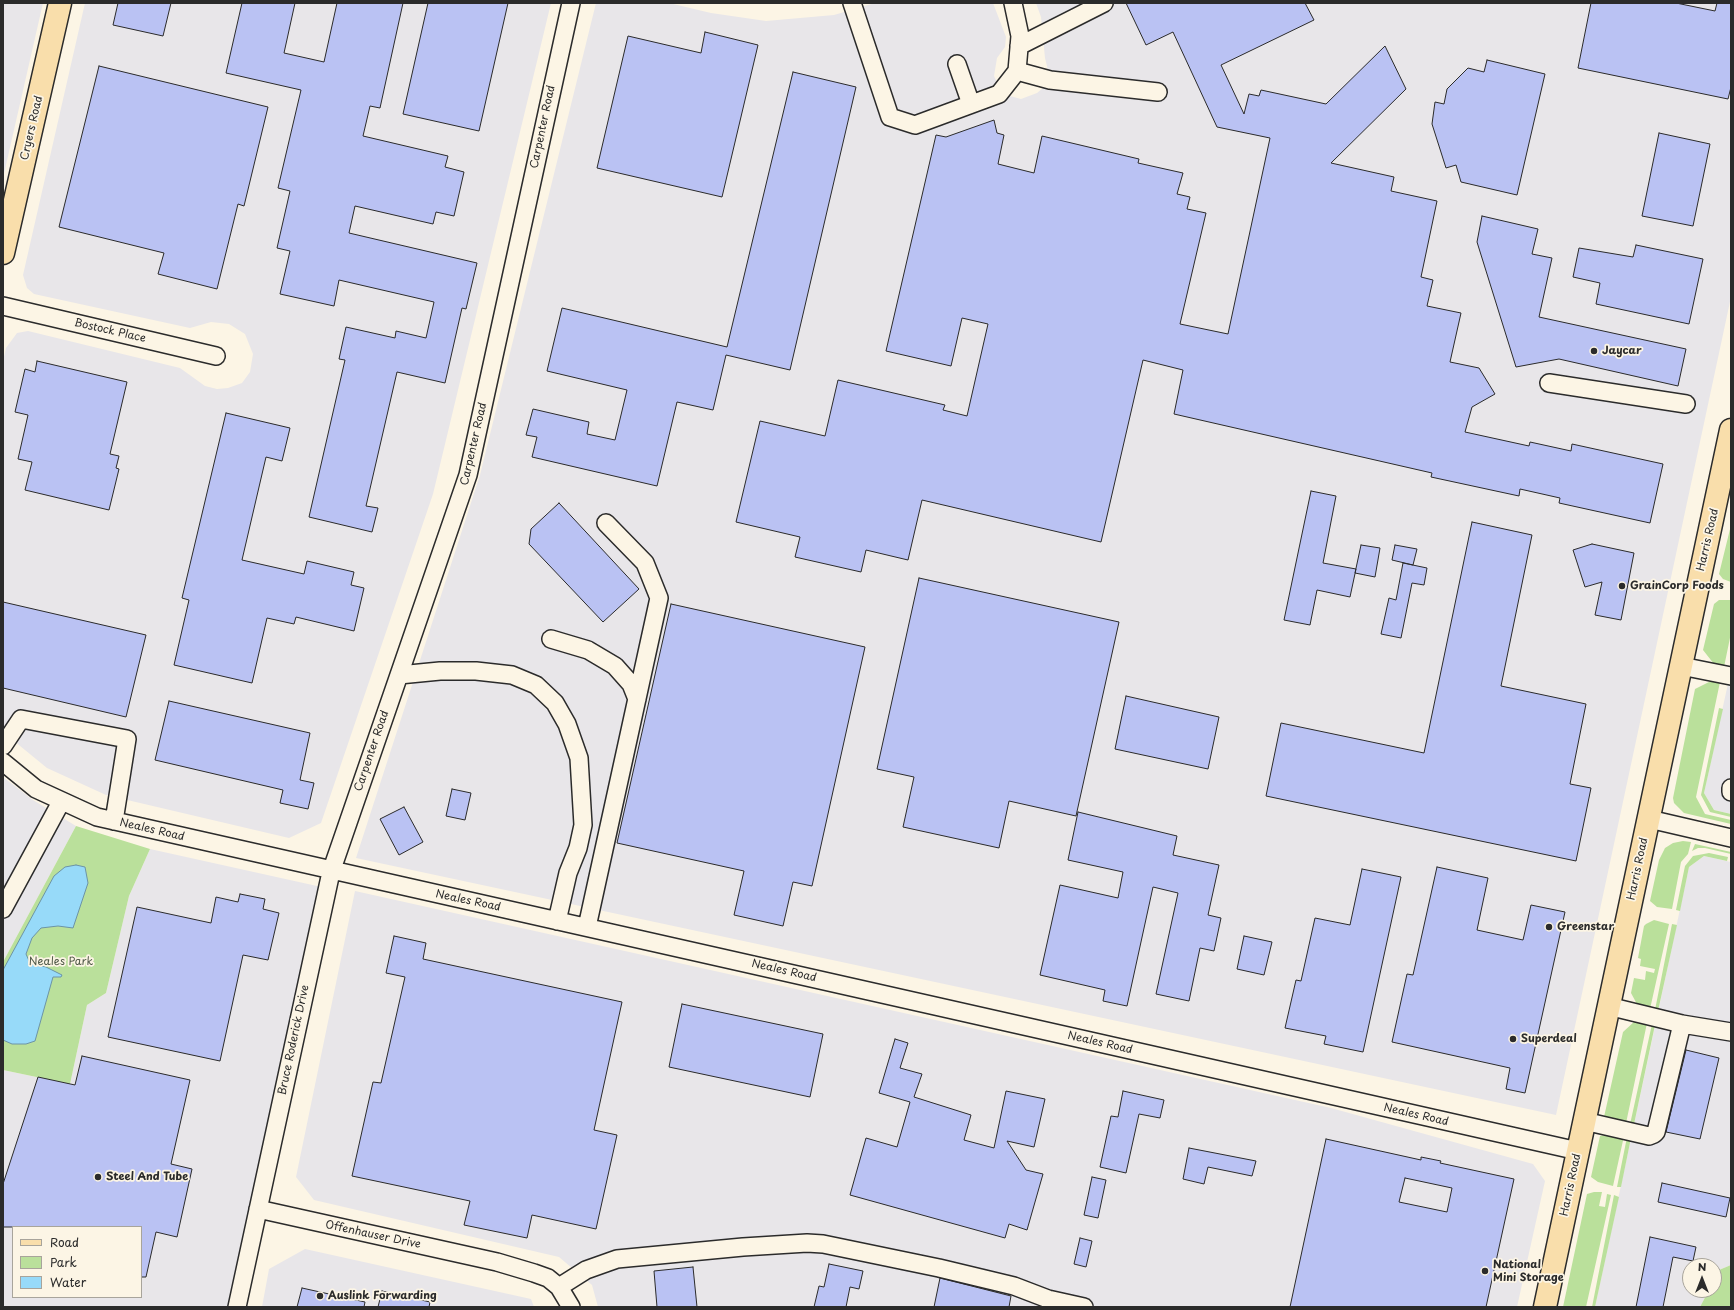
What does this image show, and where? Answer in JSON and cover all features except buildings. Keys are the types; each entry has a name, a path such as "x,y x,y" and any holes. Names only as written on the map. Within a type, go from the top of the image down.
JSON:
{"main road":[{"name":"Cryers Road","path":"3,254 60,3"},
{"name":"Harris Road","path":"1545,1307 1731,430"}],"street":[{"name":"Carpenter Road","path":"331,872 468,475 570,3"},
{"path":"852,3 890,116 915,125 999,94 1017,71 1020,36 1013,3"},
{"path":"1019,46 1104,3"},
{"path":"957,64 971,104"},
{"path":"1017,71 1050,80 1158,92"},
{"name":"Bostock Place","path":"3,306 216,356"},
{"path":"1549,383 1686,404"},
{"path":"587,927 659,598 645,563 606,523"},
{"path":"551,639 588,650 615,666 630,684 638,699"},
{"path":"1681,666 1731,676"},
{"path":"399,675 447,671 476,671 512,675 536,684 555,702 567,724 579,758 583,825 578,848 568,873 557,921"},
{"path":"3,746 21,719 127,739 114,821"},
{"name":"Neales Road","path":"3,762 36,789 61,802 97,817 331,872 587,927 1578,1151"},
{"path":"3,909 61,802"},
{"path":"1649,819 1731,838"},
{"name":"Bruce Roderick Drive","path":"258,1210 331,872"},
{"path":"1608,1006 1682,1024 1731,1032"},
{"path":"1584,1121 1649,1136 1654,1134 1656,1132 1682,1024"},
{"path":"237,1307 258,1210"},
{"name":"Offenhauser Drive","path":"258,1210 497,1262 541,1276 559,1287 571,1307"},
{"path":"559,1287 586,1270 616,1259 792,1243 823,1244 900,1259 1014,1286 1048,1299 1084,1307"}],"shaded area":[{"path":"3,3 43,3 3,178"},
{"path":"85,3 551,3 433,494 321,823 289,838 106,795 47,768 3,732 3,361 6,348 17,333 28,331 180,368 205,386 217,389 228,388 242,383 250,372 253,354 245,334 229,324 211,322 190,328 34,294 27,288 23,275"},
{"path":"596,3 669,3 711,13 766,21 834,15 875,3 993,3 1006,37 1005,47 997,58 994,76 1000,89 1010,96 1021,99 1037,93 1043,88 1048,70 1045,58 1041,17 1036,3 1731,3 1731,297 1556,1115 356,858 480,475"},
{"path":"1731,670 1731,814 1714,810 1704,793"},
{"path":"3,777 33,800 76,826 3,962"},
{"path":"150,849 326,888 235,1307 3,1307 3,1070 70,1084 87,1005 106,993 129,896"},
{"path":"1704,856 1731,862 1731,1265 1722,1269 1722,1258 1682,1258 1682,1298 1705,1298 1700,1307 1595,1307 1689,867"},
{"path":"355,891 1331,1108 1533,1164 1545,1181 1517,1307 598,1307 592,1285 559,1257 314,1200 296,1177"},
{"path":"305,1249 531,1299 534,1307 262,1307 269,1269"}],"green space":[{"path":"1731,525 1731,582 1723,579 1719,574"},
{"path":"1719,600 1731,600 1731,633 1724,667 1714,664 1703,650 1714,604"},
{"path":"1713,680 1720,682 1696,797 1705,814 1731,820 1731,824 1684,813 1674,803 1673,798 1695,689"},
{"path":"1719,708 1723,709 1704,793 1714,810 1731,814 1731,817 1710,812 1701,795"},
{"name":"Neales Park","path":"76,826 150,849 129,896 106,993 87,1005 70,1084 3,1070 3,962"},
{"path":"1683,841 1691,842 1688,854 1681,862 1672,909 1657,907 1650,901 1659,860 1665,848 1673,843"},
{"path":"1695,844 1731,852 1731,854 1705,848 1698,848 1692,851"},
{"path":"1709,853 1728,857 1727,861 1704,856 1689,867 1680,911 1676,910 1685,866 1693,856"},
{"path":"1654,920 1669,924 1650,1009 1638,1006 1631,993 1634,978 1645,980 1646,971 1654,973 1655,969 1640,966 1641,959 1638,958 1644,926"},
{"path":"1672,924 1677,925 1658,1011 1655,1010"},
{"path":"1635,1021 1647,1023 1625,1128 1604,1117 1623,1032"},
{"path":"1652,1024 1655,1025 1633,1129 1629,1129"},
{"path":"1612,1134 1624,1136 1613,1186 1598,1182 1591,1177 1600,1136"},
{"path":"1627,1137 1631,1138 1621,1187 1617,1187"},
{"path":"1602,1192 1599,1206 1605,1207 1607,1194 1611,1195 1586,1307 1563,1307 1587,1194"},
{"path":"1614,1195 1619,1197 1595,1307 1592,1307"},
{"path":"1731,1265 1731,1307 1700,1307 1705,1298 1722,1298 1722,1269"}],"water":[{"path":"76,865 85,867 88,883 73,928 58,926 41,928 32,938 26,954 30,963 46,967 62,975 61,977 53,977 35,1041 26,1044 12,1044 3,1040 3,970 54,876 65,867"}],"place":[{"name":"Jaycar","path":"1594,351"},
{"name":"GrainCorp Foods","path":"1622,586"},
{"name":"Greenstar","path":"1549,927"},
{"name":"Superdeal","path":"1513,1039"},
{"name":"Steel And Tube","path":"98,1177"},
{"name":"National Mini Storage","path":"1485,1271"},
{"name":"Auslink Forwarding","path":"320,1296"}]}
